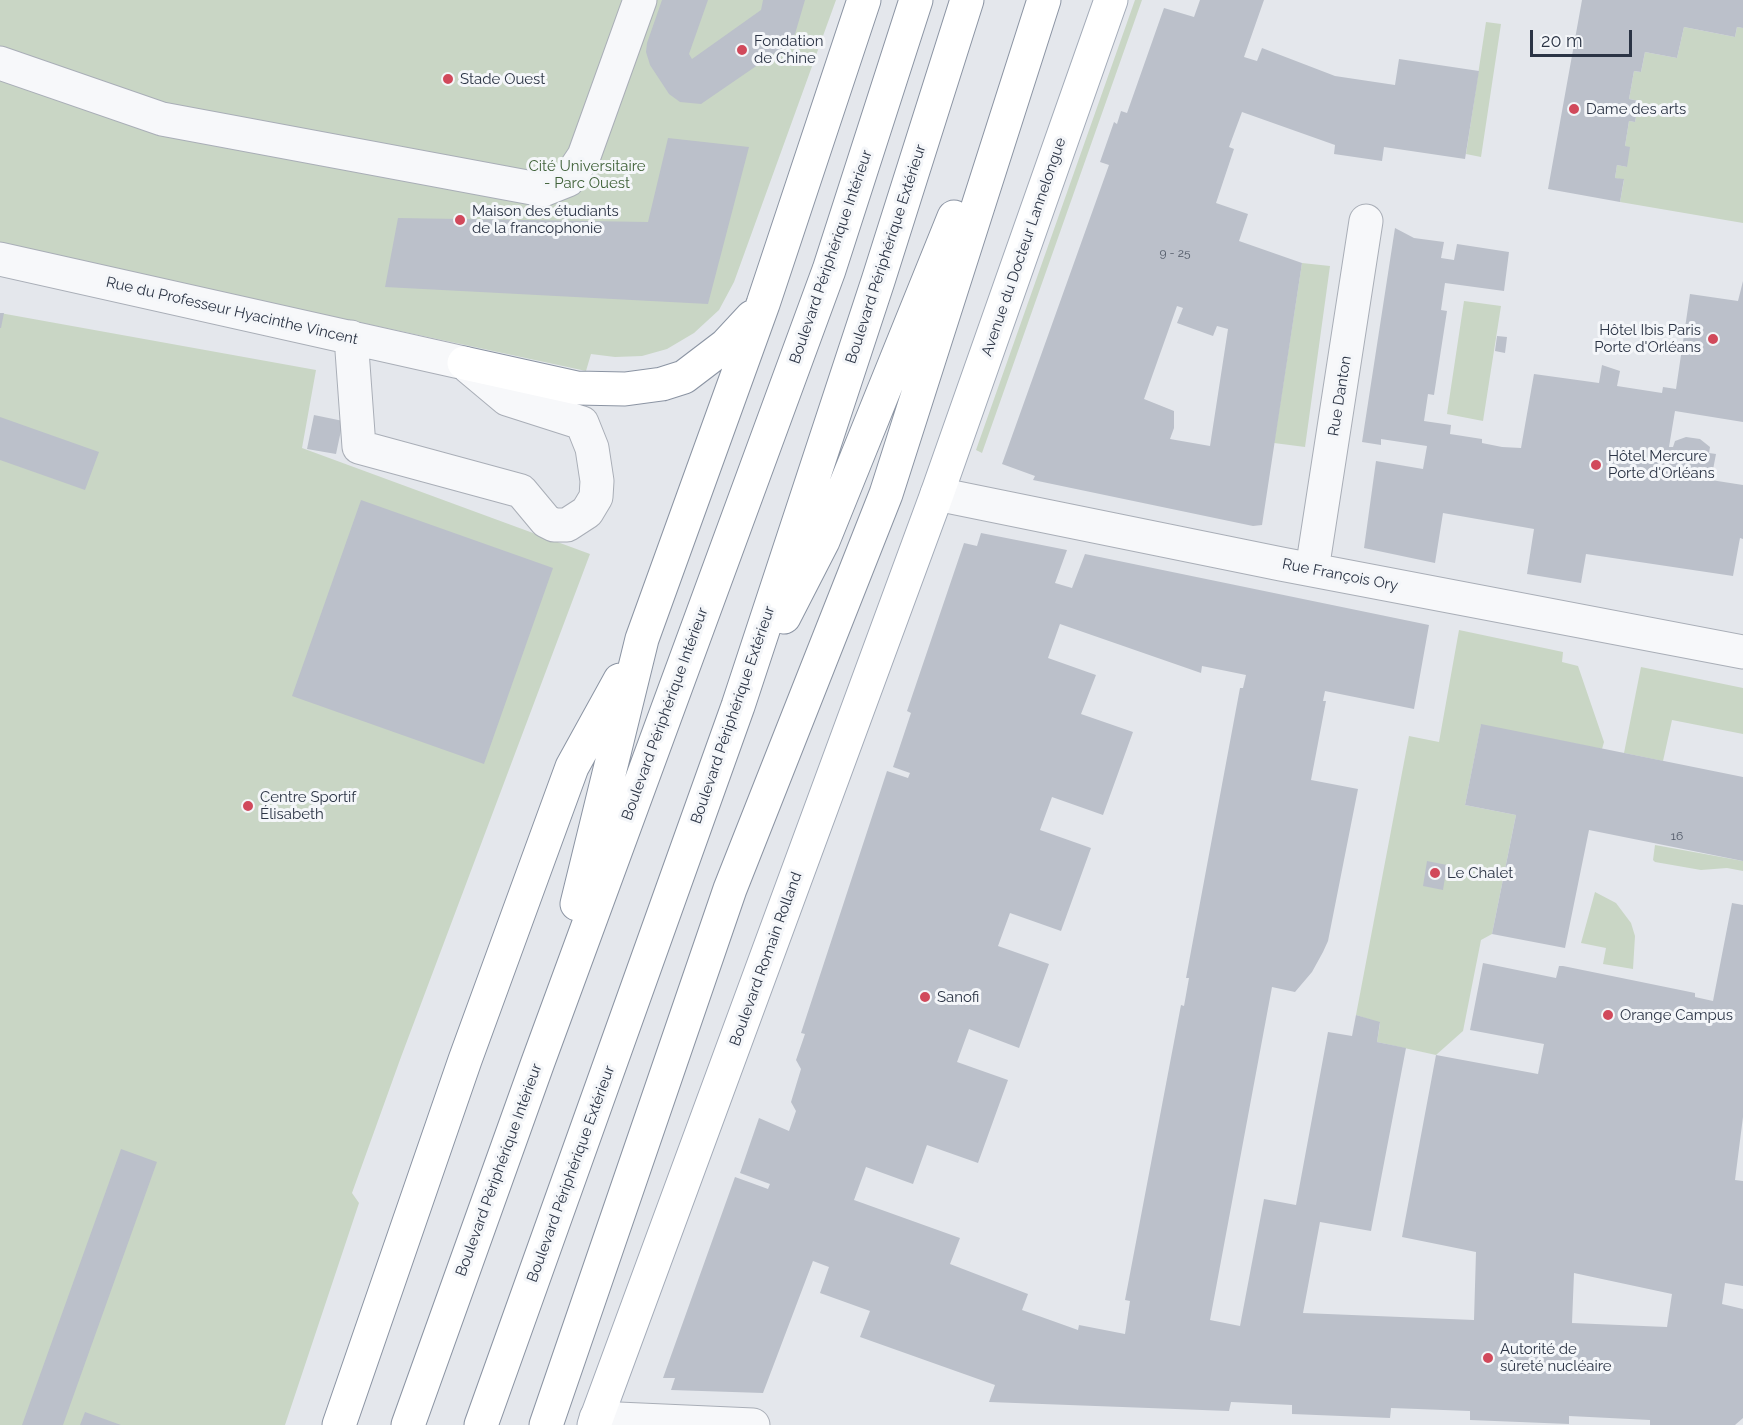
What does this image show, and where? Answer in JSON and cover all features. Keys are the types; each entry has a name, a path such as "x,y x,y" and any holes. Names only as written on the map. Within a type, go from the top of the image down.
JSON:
{"main road":[{"path":"538,1062 642,639 763,304 864,0"},
{"name":"Boulevard Périphérique Intérieur","path":"408,1425 538,1062 829,270 916,0"},
{"name":"Boulevard Périphérique Extérieur","path":"481,1425 738,706 875,292 967,0"},
{"path":"738,706 823,540 1043,0"},
{"path":"546,1425 730,889 885,494 1043,0"},
{"name":"Avenue du Docteur Lannelongue","path":"937,494 1111,0"},
{"path":"464,363 577,388 625,389 662,384 684,377 726,345 763,304"},
{"name":"Boulevard Romain Rolland","path":"595,1422 937,494"},
{"path":"339,1425 465,1060 572,767 642,639"}],"street":[{"path":"0,63 162,119 543,190 568,180 584,156 640,0"},
{"name":"Rue Danton","path":"1312,570 1366,221"},
{"name":"Rue du Professeur Hyacinthe Vincent","path":"0,259 464,363"},
{"path":"351,337 358,447 521,491 546,521 554,525 567,525 578,520 587,512 596,497 597,481 592,448 582,423 507,399 464,363"},
{"name":"Rue François Ory","path":"937,494 1312,570 1743,652"},
{"path":"595,1422 753,1425"}],"green space":[{"name":"Cité Universitaire - Parc Ouest","path":"0,0 836,0 734,282 719,310 694,333 667,349 642,356 615,357 591,354 586,371 0,245"},
{"path":"1135,0 1142,0 982,453 976,450"},
{"path":"1486,22 1501,24 1481,157 1466,154"},
{"path":"1684,27 1735,37 1737,27 1743,28 1743,223 1620,202 1624,180 1615,178 1617,165 1627,167 1625,146 1629,121 1635,122 1639,101 1629,99 1634,71 1641,72 1645,52 1677,58"},
{"path":"1302,263 1330,266 1305,447 1274,443"},
{"path":"1464,301 1501,306 1483,421 1447,414"},
{"name":"Centre Sportif Élisabeth","path":"0,313 316,370 302,448 590,554 352,1193 359,1203 285,1425 0,1425"},
{"path":"1459,630 1563,652 1562,662 1578,666 1604,742 1602,749 1481,725 1465,805 1516,815 1492,934 1481,940 1463,1031 1436,1055 1377,1042 1380,1023 1356,1015 1409,736 1439,742"},
{"path":"1641,667 1743,688 1743,734 1672,720 1663,761 1624,753"},
{"path":"1655,845 1743,861 1743,871 1727,868 1701,870 1655,862 1653,860"},
{"path":"1595,892 1616,903 1631,923 1635,936 1633,969 1603,964 1606,948 1581,943"}],"building":[{"name":"Fondation de Chine","path":"662,0 708,0 689,54 692,59 761,10 763,0 805,0 795,34 784,47 701,104 680,102 669,94 650,65 646,52 647,43"},
{"path":"1200,0 1264,0 1244,57 1257,61 1262,48 1335,76 1395,85 1399,59 1479,71 1465,159 1384,147 1382,161 1334,154 1335,145 1242,112 1229,147 1234,149 1216,203 1248,214 1239,241 1302,263 1262,525 1253,526 1033,480 1035,476 1002,464 1109,165 1100,162 1114,122 1117,124 1121,111 1127,113 1164,8 1194,17","holes":["1177,306 1183,308 1177,323 1213,336 1217,326 1228,329 1210,446 1170,439 1174,428 1174,411 1144,399"]},
{"path":"1582,0 1743,0 1743,28 1737,27 1735,37 1684,27 1677,58 1645,52 1641,72 1634,71 1629,99 1639,101 1635,122 1629,121 1625,146 1630,147 1627,167 1617,165 1615,178 1624,179 1620,202 1548,189"},
{"name":"Maison des étudiants de la francophonie","path":"668,138 749,147 708,304 385,287 398,218 648,222"},
{"path":"1395,228 1414,238 1444,242 1441,258 1454,260 1457,244 1509,252 1504,291 1445,283 1441,310 1447,311 1434,395 1428,394 1424,421 1451,425 1450,434 1482,439 1482,443 1502,447 1521,448 1534,374 1599,383 1602,365 1620,371 1617,386 1662,393 1663,387 1676,389 1690,294 1738,301 1743,281 1743,422 1675,411 1669,447 1673,447 1675,441 1686,437 1700,439 1710,447 1709,453 1716,454 1711,480 1743,485 1743,539 1740,538 1733,576 1586,554 1581,583 1527,574 1534,529 1443,513 1435,563 1364,548 1376,461 1423,469 1427,446 1381,439 1381,445 1362,442"},
{"path":"0,313 4,313 1,328 0,328"},
{"path":"1497,336 1507,337 1505,353 1495,351"},
{"path":"314,415 343,421 336,454 307,449"},
{"path":"0,417 99,452 85,490 0,460"},
{"path":"361,500 553,568 484,764 292,696"},
{"path":"981,533 1067,550 1055,583 1072,588 1085,554 1429,625 1414,709 1325,691 1323,701 1326,701 1311,780 1358,789 1328,941 1312,972 1295,992 1272,987 1210,1320 1240,1326 1264,1199 1296,1205 1328,1032 1352,1036 1356,1015 1380,1022 1377,1042 1406,1048 1371,1231 1320,1222 1303,1313 1474,1320 1476,1252 1402,1237 1436,1055 1538,1074 1544,1044 1470,1030 1483,963 1556,978 1559,966 1563,966 1695,993 1695,997 1713,1001 1732,903 1743,905 1743,1117 1735,1180 1743,1181 1743,1286 1725,1283 1722,1304 1743,1309 1743,1418 1735,1425 1650,1425 1650,1420 1569,1416 1569,1424 1470,1420 1470,1411 1391,1408 1390,1418 1292,1414 1292,1405 1231,1402 1229,1411 989,1402 995,1385 860,1337 870,1311 820,1293 829,1267 813,1261 763,1393 671,1390 675,1378 663,1378 735,1177 768,1189 770,1184 740,1173 759,1118 789,1131 796,1111 791,1102 801,1069 796,1060 805,1034 801,1033 887,771 908,778 910,773 893,767 911,713 907,711 964,543 977,546","holes":["1060,624 1201,673 1202,666 1246,675 1243,688 1240,688 1186,978 1189,978 1184,1006 1181,1005 1125,1300 1130,1301 1125,1334 1079,1325 1078,1330 1022,1310 1028,1294 950,1264 960,1238 854,1200 866,1167 913,1184 927,1145 978,1163 1008,1080 957,1062 969,1029 1019,1048 1049,964 998,946 1010,913 1061,931 1091,848 1040,830 1052,797 1103,815 1133,732 1081,714 1096,675 1048,658","1574,1273 1672,1294 1667,1327 1572,1323"]},
{"path":"1481,724 1743,777 1743,861 1589,830 1565,948 1492,934 1516,815 1465,805"},
{"name":"Le Chalet","path":"1427,861 1447,865 1443,890 1423,886"},
{"path":"121,1149 157,1162 63,1425 22,1425"},
{"path":"85,1412 121,1425 80,1425"}],"place":[{"name":"Fondation de Chine","path":"742,50"},
{"name":"Stade Ouest","path":"448,79"},
{"name":"Dame des arts","path":"1574,109"},
{"name":"Maison des étudiants de la francophonie","path":"460,220"},
{"name":"Hôtel Ibis Paris Porte d'Orléans","path":"1713,339"},
{"name":"Hôtel Mercure Porte d'Orléans","path":"1596,465"},
{"name":"Centre Sportif Élisabeth","path":"248,806"},
{"name":"Le Chalet","path":"1435,873"},
{"name":"Sanofi","path":"925,997"},
{"name":"Orange Campus","path":"1608,1015"},
{"name":"Autorité de sûreté nucléaire","path":"1488,1358"}]}
